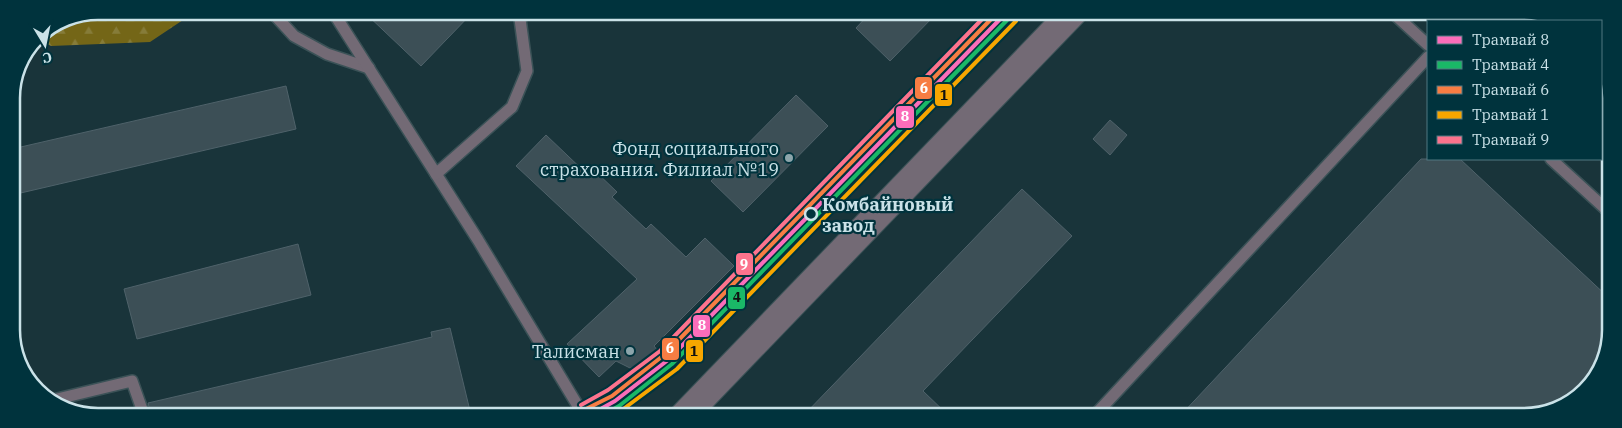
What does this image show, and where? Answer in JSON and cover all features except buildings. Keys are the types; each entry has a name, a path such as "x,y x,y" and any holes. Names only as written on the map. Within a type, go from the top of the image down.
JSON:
{"street":[{"path":"692,408 1066,20"}],"lane":[{"path":"279,20 294,36 327,54 369,68"},
{"path":"339,20 579,408"},
{"path":"436,174 512,108 527,71 520,20"},
{"path":"1401,20 1427,44"},
{"path":"1101,408 1427,58"},
{"path":"1552,160 1602,206"},
{"path":"60,398 132,381 142,408"}],"green space":[{"path":"183,20 150,42 51,46 44,42 54,33 82,21"}],"tram line":[{"name":"9","path":"581,405 608,390 660,351 981,20"},
{"name":"6","path":"588,408 612,396 664,355 990,20"},
{"name":"8","path":"602,408 615,401 668,360 999,20"},
{"name":"4","path":"615,408 672,364 1007,20"},
{"name":"1","path":"625,408 677,369 1016,21"}],"place":[{"name":"Фонд социального страхования. Филиал №19","path":"789,158"},
{"name":"Комбайновый завод","path":"811,214"},
{"name":"Талисман","path":"630,351"}]}
